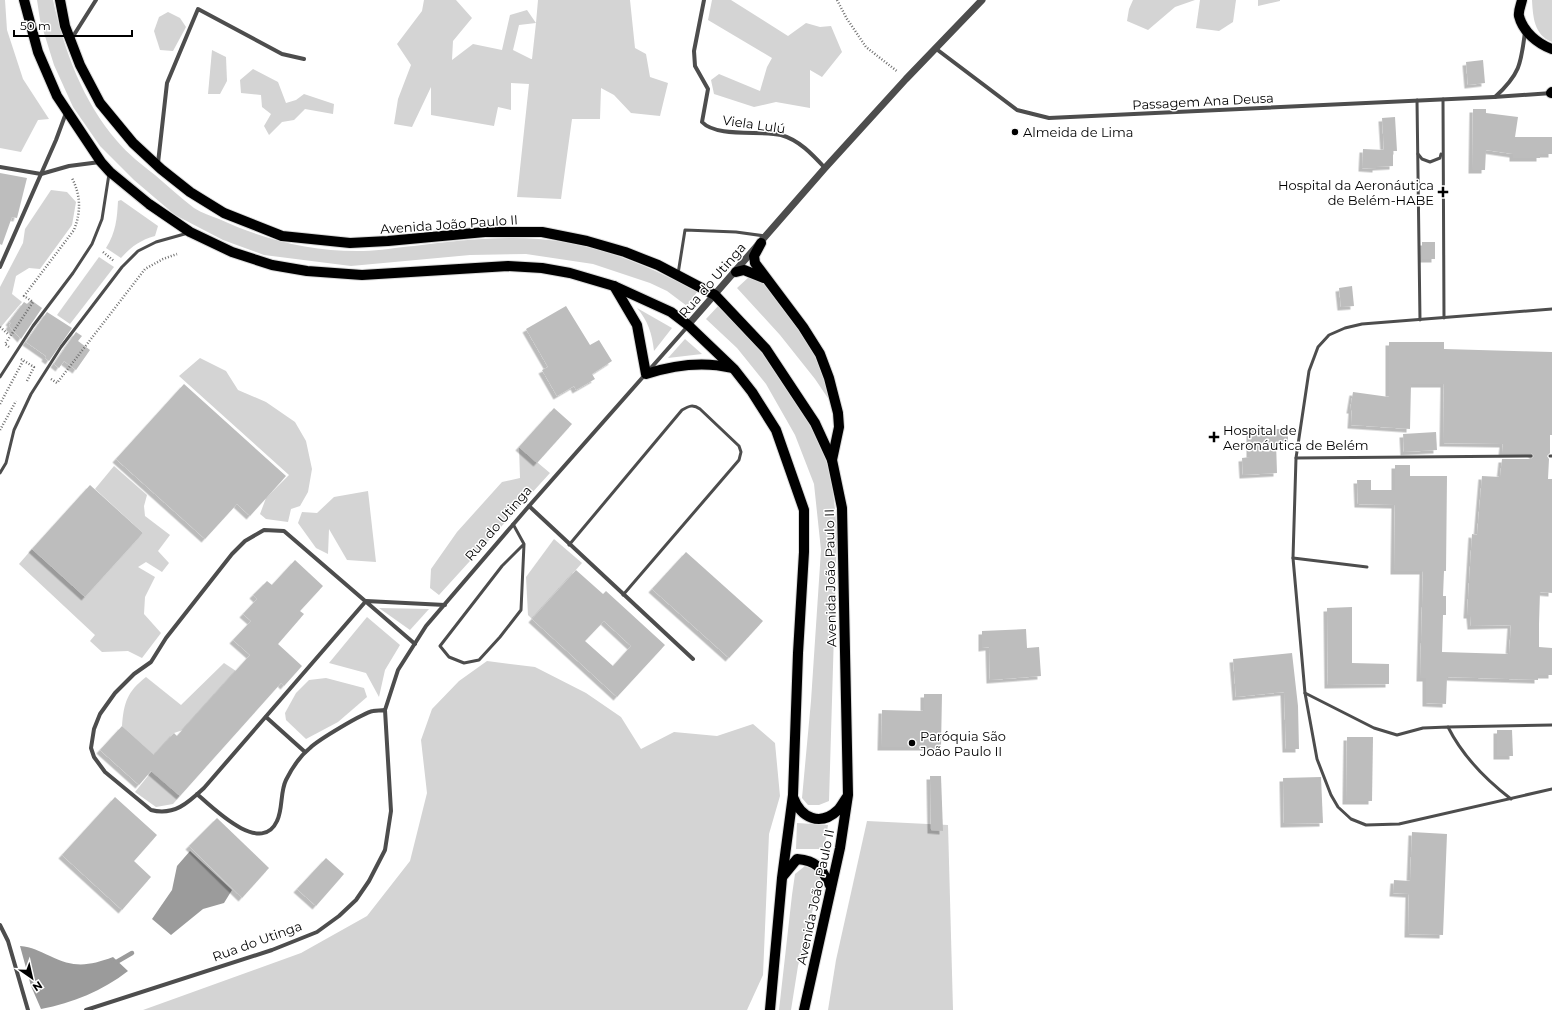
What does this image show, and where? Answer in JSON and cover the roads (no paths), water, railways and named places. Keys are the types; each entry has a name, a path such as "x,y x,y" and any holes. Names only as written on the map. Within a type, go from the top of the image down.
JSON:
{"main road":[{"name":"Avenida João Paulo II","path":"24,0 38,52 57,96 101,162 110,172 149,204 190,232 232,252 272,265 307,271 362,275 508,266 542,268 570,273 614,286 656,304 688,325 734,369 752,392 776,430 804,510 804,552 798,653 793,795 782,878 770,1010"},
{"name":"Avenida João Paulo II","path":"60,0 65,26 80,65 100,103 132,143 190,192 224,213 282,236 350,243 485,232 542,232 587,241 625,252 678,274 716,295 766,349 814,423 832,460 842,508 848,796 840,848 804,1010"},
{"path":"1522,0 1519,15 1525,29 1540,45 1552,49"},
{"path":"764,240 754,256 755,263 764,278 784,300 803,327 820,354 829,378 838,410 839,427 832,460"},
{"path":"736,272 744,270 764,278"},
{"path":"614,286 637,325 646,374 678,365 711,364 734,369"},
{"path":"793,795 797,807 806,817 815,819 827,817 838,810 848,796"},
{"path":"782,878 785,872 797,859 809,860 820,868 831,887"}],"street":[{"path":"71,40 96,0"},
{"name":"Viela Lulú","path":"704,0 694,51 695,66 708,89 702,122 710,128 779,135 791,139 802,145 825,168"},
{"name":"Rua do Utinga","path":"86,1010 272,950 317,932 339,916 356,900 369,881 385,850 390,819 391,811 385,710 398,670 426,626 528,506 716,295 825,168 906,79 982,0"},
{"path":"157,165 167,83 198,9 282,54 304,59"},
{"path":"1494,97 1511,83 1518,70 1522,54 1525,29"},
{"name":"Passagem Ana Deusa","path":"935,48 1017,110 1049,118 1443,100 1552,92"},
{"path":"0,267 41,174 66,111"},
{"path":"0,167 41,174 69,166 101,162"},
{"path":"528,506 693,659"},
{"path":"366,601 266,717 197,794 184,806 158,812 151,810 105,772 94,757 91,748 94,729 100,714 115,693 134,674 151,662 166,638 232,554 245,541 264,530 284,531 366,601 415,644"},
{"path":"366,601 444,604"},
{"path":"197,794 223,817 244,830 260,834 269,831 276,824 285,782 305,752 323,738 372,711 385,710"},
{"path":"266,717 305,752"},
{"path":"0,925 8,941 28,1010"}],"lane":[{"path":"1417,100 1420,320"},
{"path":"1443,100 1442,151 1444,318"},
{"path":"1418,154 1426,161 1430,162 1440,158 1442,151"},
{"path":"0,377 33,326 74,273 92,244 102,219 110,172"},
{"path":"678,274 685,230 736,232 764,240"},
{"path":"0,473 6,463 14,430 31,394 61,347 122,267 138,251 156,242 190,232"},
{"path":"1552,310 1362,324 1345,328 1329,336 1318,347 1309,371 1296,458 1293,558 1305,693 1317,759 1330,795 1338,807 1352,819 1366,825 1399,824 1552,789"},
{"path":"570,544 682,410 688,406 700,409 739,446 741,452 739,460 623,595"},
{"path":"1296,458 1531,456"},
{"path":"513,524 524,544 521,610 500,638 480,660 464,663 450,657 440,646 502,566 524,544"},
{"path":"1293,558 1367,567"},
{"path":"1305,693 1374,728 1398,735 1422,728 1552,725"},
{"path":"1448,727 1455,741 1485,779 1511,799"}],"waterway":[{"path":"113,964 132,953"}],"place":[{"name":"Almeida de Lima","path":"1015,132"},
{"name":"Hospital da Aeronáutica de Belém-HABE","path":"1443,192"},
{"name":"Hospital de Aeronáutica de Belém","path":"1214,437"},
{"name":"Paróquia São João Paulo II","path":"912,743"}]}
